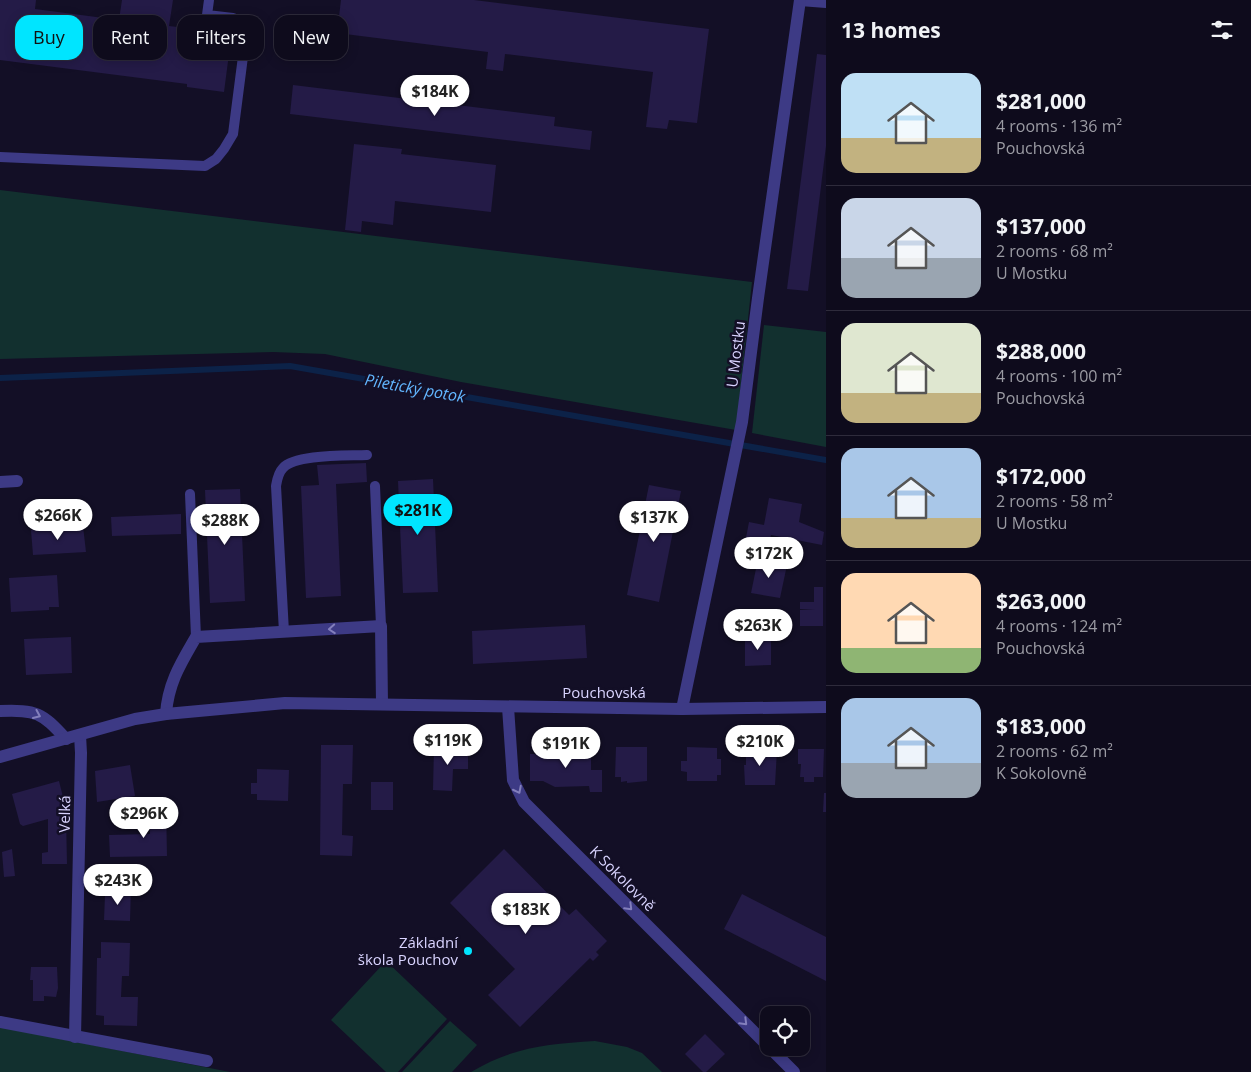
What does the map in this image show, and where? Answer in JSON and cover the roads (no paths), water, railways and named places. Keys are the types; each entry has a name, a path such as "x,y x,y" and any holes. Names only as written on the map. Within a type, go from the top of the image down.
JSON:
{"street":[{"name":"U Mostku","path":"682,709 742,422 800,0"},
{"path":"0,482 17,481"},
{"path":"166,714 167,697 172,680 196,637 381,626 382,704"},
{"name":"Pouchovská","path":"80,735 135,719 166,714 286,703 682,709 826,707"},
{"name":"K Sokolovně","path":"508,707 512,780 524,802 760,1038"},
{"path":"0,711 37,713 50,721 66,739"},
{"path":"0,757 80,735"},
{"name":"Velká","path":"75,1036 82,753 80,735"},
{"path":"0,1022 207,1061"},
{"name":"K Sokolovně","path":"778,1056 794,1072"}],"lane":[{"path":"0,157 205,166 216,159 233,134 245,41 233,18 207,15 209,0"},
{"path":"800,0 826,4"},
{"path":"284,632 276,486 278,476 282,468 291,461 302,458 367,454"},
{"path":"375,486 381,626"},
{"path":"190,494 196,637"}],"waterway":[{"name":"Piletický potok","path":"0,378 290,366 826,460"}],"place":[{"name":"Základní škola Pouchov","path":"468,951"}]}
